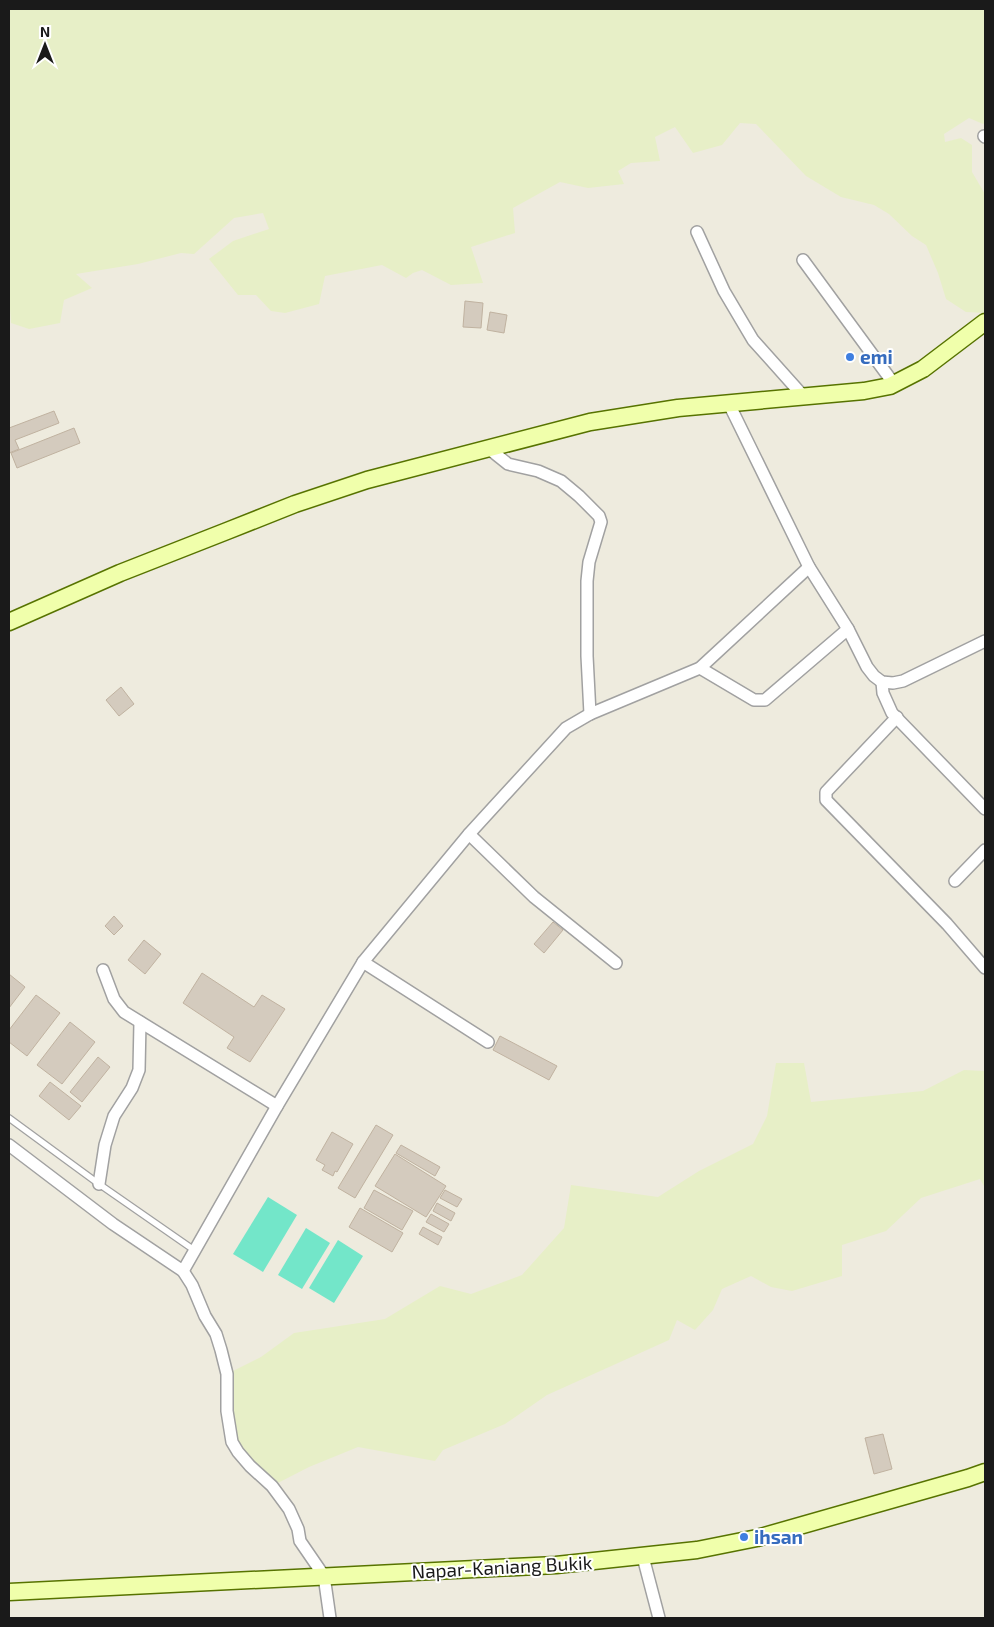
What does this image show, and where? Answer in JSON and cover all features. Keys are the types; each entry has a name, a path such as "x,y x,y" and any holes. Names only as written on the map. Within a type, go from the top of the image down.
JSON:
{"street":[{"path":"697,232 724,291 752,340 804,397"},
{"path":"803,260 894,384"},
{"path":"9,622 120,573 295,504 367,480 590,422 678,408 864,391 894,384 923,369 985,322"},
{"path":"729,404 809,567 848,629 867,667 874,676 882,682 893,683 903,681 985,641"},
{"path":"488,448 508,464 538,471 561,481 580,496 599,516 601,522 589,562 587,581 587,656 590,714"},
{"path":"183,1271 277,1106 363,962 469,834 566,728 590,714 700,668 809,567"},
{"path":"700,668 754,700 765,700 848,629"},
{"path":"882,682 886,702 896,717 985,809"},
{"path":"896,717 826,792 826,800 947,924 985,968"},
{"path":"469,834 534,897 616,963"},
{"path":"955,881 985,850"},
{"path":"363,962 488,1042"},
{"path":"103,970 114,999 124,1012 277,1106"},
{"path":"99,1184 104,1144 114,1116 132,1088 139,1070 140,1022"},
{"path":"9,1144 113,1224 183,1271 216,1334 221,1350 227,1374 227,1411 232,1442 250,1466 272,1486 289,1509 298,1529 300,1541 324,1576 330,1618"},
{"name":"Napar-Kaniang Bukik","path":"9,1592 556,1565 697,1550 757,1538 985,1472"},
{"path":"643,1556 659,1618"}],"lane":[{"path":"9,1118 194,1250"}],"green space":[{"path":"9,9 985,9 985,123 983,124 969,118 944,134 945,142 961,138 972,145 972,172 985,194 985,313 966,312 946,299 938,273 926,245 912,236 889,214 874,205 841,197 806,176 756,124 740,123 722,145 693,153 675,127 655,137 660,161 631,163 618,171 624,184 588,188 560,182 513,208 515,233 471,247 483,283 451,285 422,270 406,278 382,265 325,276 319,304 285,313 271,311 256,295 238,295 209,259 233,241 269,229 263,213 234,218 194,254 181,253 138,264 76,274 92,288 64,300 60,323 29,329 11,323 9,296"},
{"path":"776,1063 804,1063 811,1102 923,1091 964,1070 985,1071 985,1188 980,1179 921,1198 886,1231 842,1245 842,1276 792,1291 771,1287 751,1276 722,1289 713,1310 695,1330 677,1320 669,1340 547,1395 505,1424 443,1450 435,1461 358,1447 309,1467 272,1486 238,1452 227,1374 261,1357 294,1333 385,1319 440,1286 471,1294 522,1275 564,1228 571,1185 658,1197 699,1171 753,1144 767,1116"},
{"path":"268,1197 297,1215 263,1272 233,1254"},
{"path":"306,1228 330,1243 302,1289 278,1275"},
{"path":"338,1240 363,1256 334,1303 309,1288"}],"building":[{"path":"465,301 483,303 481,328 463,327"},
{"path":"490,312 507,315 504,333 487,330"},
{"path":"54,411 59,423 15,440 19,449 9,453 9,428"},
{"path":"74,428 80,443 17,468 11,453"},
{"path":"121,687 134,704 119,716 106,700"},
{"path":"114,916 123,926 114,935 105,926"},
{"path":"553,922 563,930 544,953 534,944"},
{"path":"144,940 161,954 145,974 128,960"},
{"path":"202,973 254,1007 262,995 285,1009 250,1062 227,1048 234,1037 183,1003"},
{"path":"9,974 25,987 9,1008"},
{"path":"36,995 60,1013 27,1056 9,1042 9,1030"},
{"path":"70,1022 95,1042 62,1084 37,1065"},
{"path":"500,1036 557,1066 549,1080 493,1050"},
{"path":"98,1057 110,1067 82,1102 70,1092"},
{"path":"50,1082 81,1106 69,1120 39,1096"},
{"path":"376,1125 393,1135 355,1198 338,1188"},
{"path":"332,1132 353,1144 333,1176 322,1170 325,1165 316,1160"},
{"path":"401,1145 440,1167 435,1176 396,1153"},
{"path":"395,1154 446,1186 426,1217 375,1186"},
{"path":"374,1190 413,1211 402,1230 364,1208"},
{"path":"445,1190 462,1199 457,1207 440,1198"},
{"path":"437,1203 455,1213 451,1221 433,1211"},
{"path":"360,1208 403,1233 392,1252 349,1227"},
{"path":"431,1214 449,1224 444,1232 426,1222"},
{"path":"423,1227 442,1237 438,1245 419,1234"},
{"path":"883,1434 892,1469 874,1474 865,1438"}],"place":[{"name":"emi","path":"850,357"},
{"name":"ihsan","path":"744,1537"}]}
